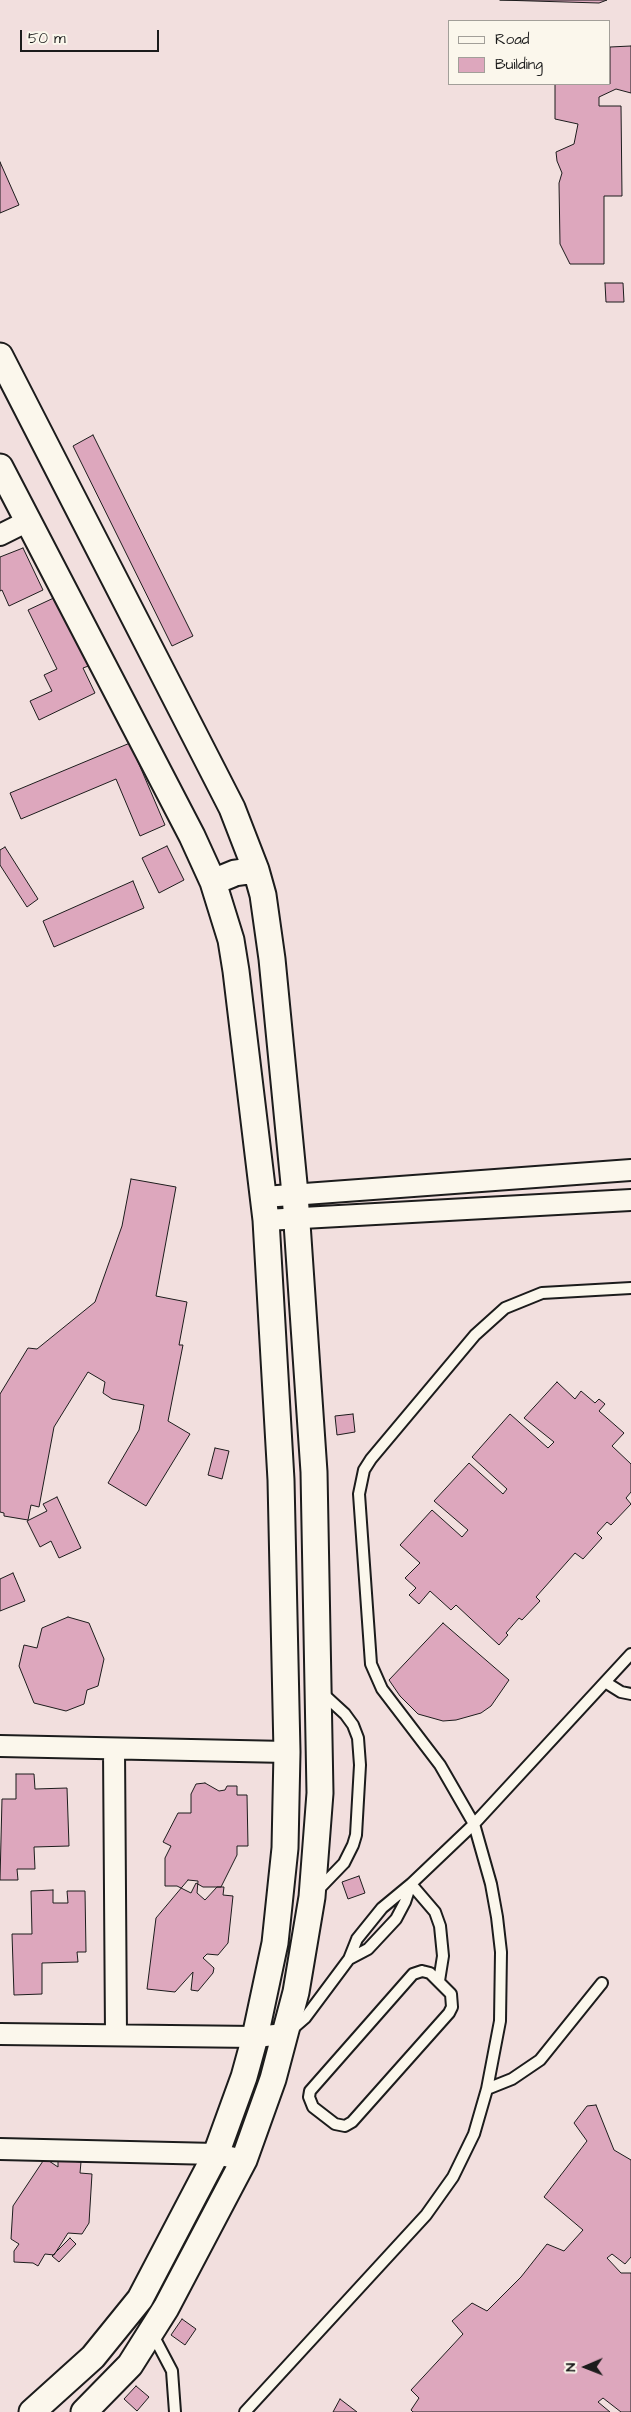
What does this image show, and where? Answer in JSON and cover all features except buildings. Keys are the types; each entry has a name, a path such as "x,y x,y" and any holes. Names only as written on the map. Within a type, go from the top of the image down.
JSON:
{"street":[{"path":"0,356 232,808 256,870 263,895 272,959 296,1206 314,1472 320,1793 312,1897 298,1983 274,2079 244,2160 166,2308 151,2332 130,2365 84,2412"},
{"path":"0,467 192,836 213,882 230,940 236,971 265,1209 281,1480 286,1752 286,1829 275,1943 255,2037 241,2084 216,2154 140,2299 93,2357 32,2412"},
{"path":"0,535 28,521"},
{"path":"213,882 235,873 256,870"},
{"path":"265,1209 631,1170"},
{"path":"296,1206 631,1200"},
{"path":"0,1746 286,1752"},
{"path":"114,1749 116,2035"},
{"path":"0,2034 255,2037 285,2034"},
{"path":"0,2149 216,2154 244,2160"}],"lane":[{"path":"245,2412 426,2215 453,2177 474,2134 488,2090 500,2021 501,1952 491,1884 474,1824 440,1765 382,1689 371,1664 359,1494 360,1482 371,1459 475,1335 494,1316 516,1302 542,1293 631,1288"},
{"path":"285,2034 305,2018 349,1959 361,1932 388,1901 411,1884 474,1824 631,1654"},
{"path":"605,1682 621,1692 631,1694"},
{"path":"312,1897 344,1863 353,1845 356,1835 360,1766 358,1738 352,1725 345,1714 318,1689"},
{"path":"349,1959 368,1949 396,1919 411,1884"},
{"path":"411,1884 434,1912 440,1926 443,1956 440,1981 451,1994 452,2007 449,2013 352,2122 340,2126 313,2107 309,2096 313,2087 414,1974 422,1971 430,1973 440,1981"},
{"path":"488,2090 512,2079 540,2060 602,1982"},
{"path":"151,2332 172,2371 175,2412"}]}
